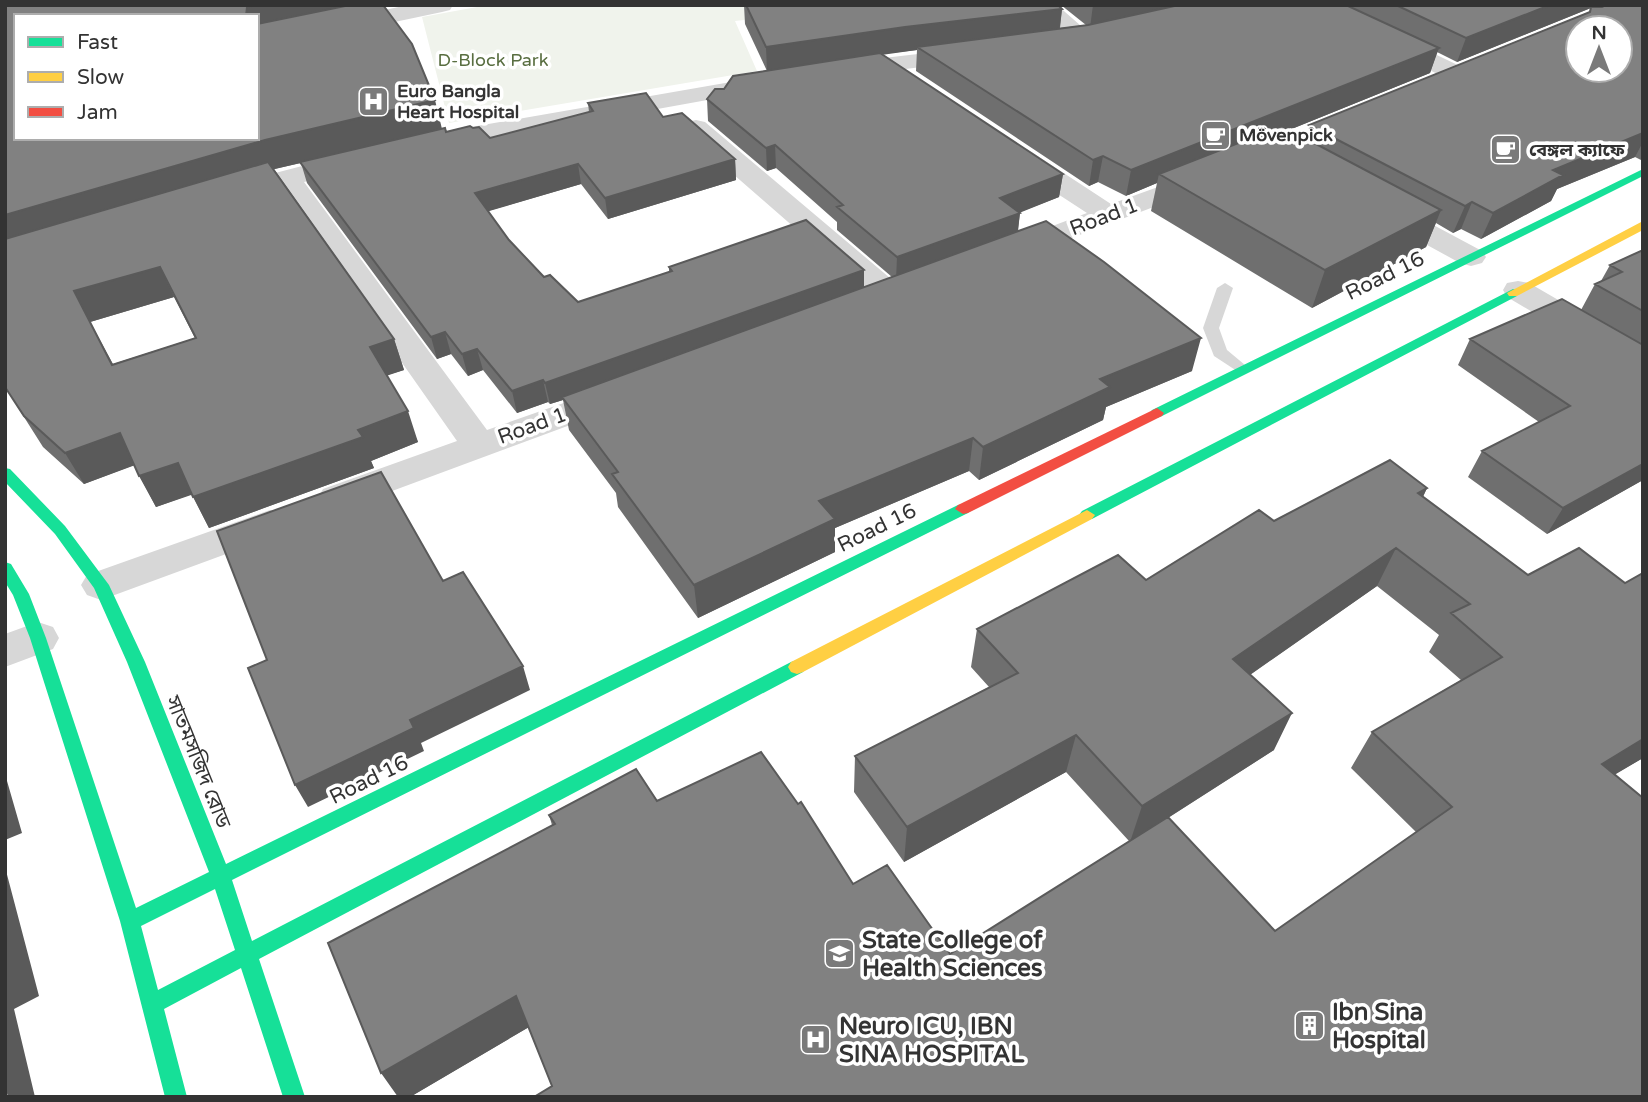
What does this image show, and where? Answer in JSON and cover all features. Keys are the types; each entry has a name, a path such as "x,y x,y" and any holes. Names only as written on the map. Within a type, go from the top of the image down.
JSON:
{"main road":[{"name":"Road 16","path":"130,922 1228,384 1243,370 1643,172"},
{"path":"152,1004 1268,414 1643,225"},
{"name":"সাতমসজিদ রোড","path":"5,473 60,530 101,585 136,662 221,877 295,1097"},
{"path":"5,568 21,594 21,645 130,922 176,1097"}],"street":[{"path":"259,44 442,5"},
{"path":"1043,5 1084,39"},
{"path":"1313,5 1467,68 1416,90"},
{"path":"1057,43 1110,34"},
{"path":"815,75 884,64 990,53"},
{"path":"884,64 915,85"},
{"path":"401,149 495,128 787,79"},
{"path":"663,99 892,296"},
{"path":"999,143 1109,215"},
{"path":"206,201 286,177 375,155"},
{"name":"Road 1","path":"982,263 1224,171"},
{"path":"286,177 479,445"},
{"path":"1361,197 1471,257"},
{"path":"1518,290 1643,363"},
{"name":"Road 1","path":"101,585 647,384"}],"lane":[{"path":"1225,288 1211,328 1220,352 1243,370"}],"green space":[{"name":"D-Block Park","path":"488,5 792,5 796,14 735,21 757,71 449,123 422,17"}],"building":[{"path":"5,5 257,5 247,7 246,14 14,14 14,140 259,140 259,24 350,5 383,5 412,44 435,100 265,140 5,215"},
{"path":"746,5 1058,5 1062,9 905,27 766,47"},
{"path":"1179,5 1346,5 1439,48 1131,170 1103,156 1093,160 917,47 1088,25"},
{"path":"1396,5 1550,5 1466,38"},
{"path":"1643,5 1643,133 1553,170 1563,175 1493,213 1472,202 1465,206 1309,125 1564,22 1564,84 1634,84 1634,14 1585,14 1590,12 1591,7"},
{"path":"880,53 1063,174 1000,198 1020,213 897,257 837,207 843,205 775,145 766,148 707,99 715,89 724,89 733,76"},
{"path":"646,93 663,117 682,113 735,159 605,198 578,164 475,193 509,240 544,277 550,275 578,302 672,271 669,267 806,220 864,270 545,383 543,380 512,391 477,349 462,354 445,332 431,337 300,162 445,128 446,132 470,126 479,127 490,138 593,111 588,103"},
{"path":"1282,126 1441,210 1325,270 1159,174"},
{"path":"268,162 394,339 370,347 408,411 358,430 363,437 193,497 178,463 139,476 120,433 65,453 24,416 5,387 5,239","holes":["160,267 196,338 112,365 74,291"]},
{"path":"1046,221 1104,262 1201,338 1100,379 1110,387 983,447 973,438 819,501 835,519 694,585 612,474 618,472 562,397"},
{"path":"1643,250 1643,311 1595,284 1622,272 1610,265"},
{"path":"1562,299 1643,345 1643,464 1563,508 1482,451 1570,406 1470,339"},
{"path":"1390,460 1427,488 1418,493 1528,575 1579,548 1625,583 1643,573 1643,739 1602,764 1643,798 1643,1097 534,1097 552,1086 516,996 381,1073 328,943 555,824 549,815 636,769 657,801 761,752 798,804 801,802 853,884 887,865 950,954 1168,817 1275,931 1452,807 1372,732 1502,657 1451,613 1470,604 1396,548 1233,659 1292,713 1142,806 1076,735 907,827 855,756 1018,673 977,629 1118,555 1146,580 1259,510 1274,521"},
{"path":"381,472 443,581 463,572 523,666 410,720 414,728 295,785 248,668 267,660 217,531"}],"traffic: fast":[{"path":"1157,413 1643,172"},
{"path":"1087,515 1513,293"},
{"path":"5,473 60,530 101,585 136,662 221,877 294,1097"},
{"path":"130,921 963,509"},
{"path":"5,568 21,594 38,638 130,921 176,1097"},
{"path":"152,1004 797,667"}],"traffic: slow":[{"path":"1513,293 1643,225"},
{"path":"797,667 1087,515"}],"traffic: jam":[{"path":"963,509 1157,413"}],"place":[{"name":"Euro Bangla Heart Hospital","path":"374,101"},
{"name":"Mövenpick","path":"1216,135"},
{"name":"বেঙ্গল ক্যাফে","path":"1506,150"},
{"name":"State College of Health Sciences","path":"839,954"},
{"name":"Ibn Sina Hospital","path":"1309,1026"},
{"name":"Neuro ICU, IBN SINA HOSPITAL","path":"816,1040"}]}
